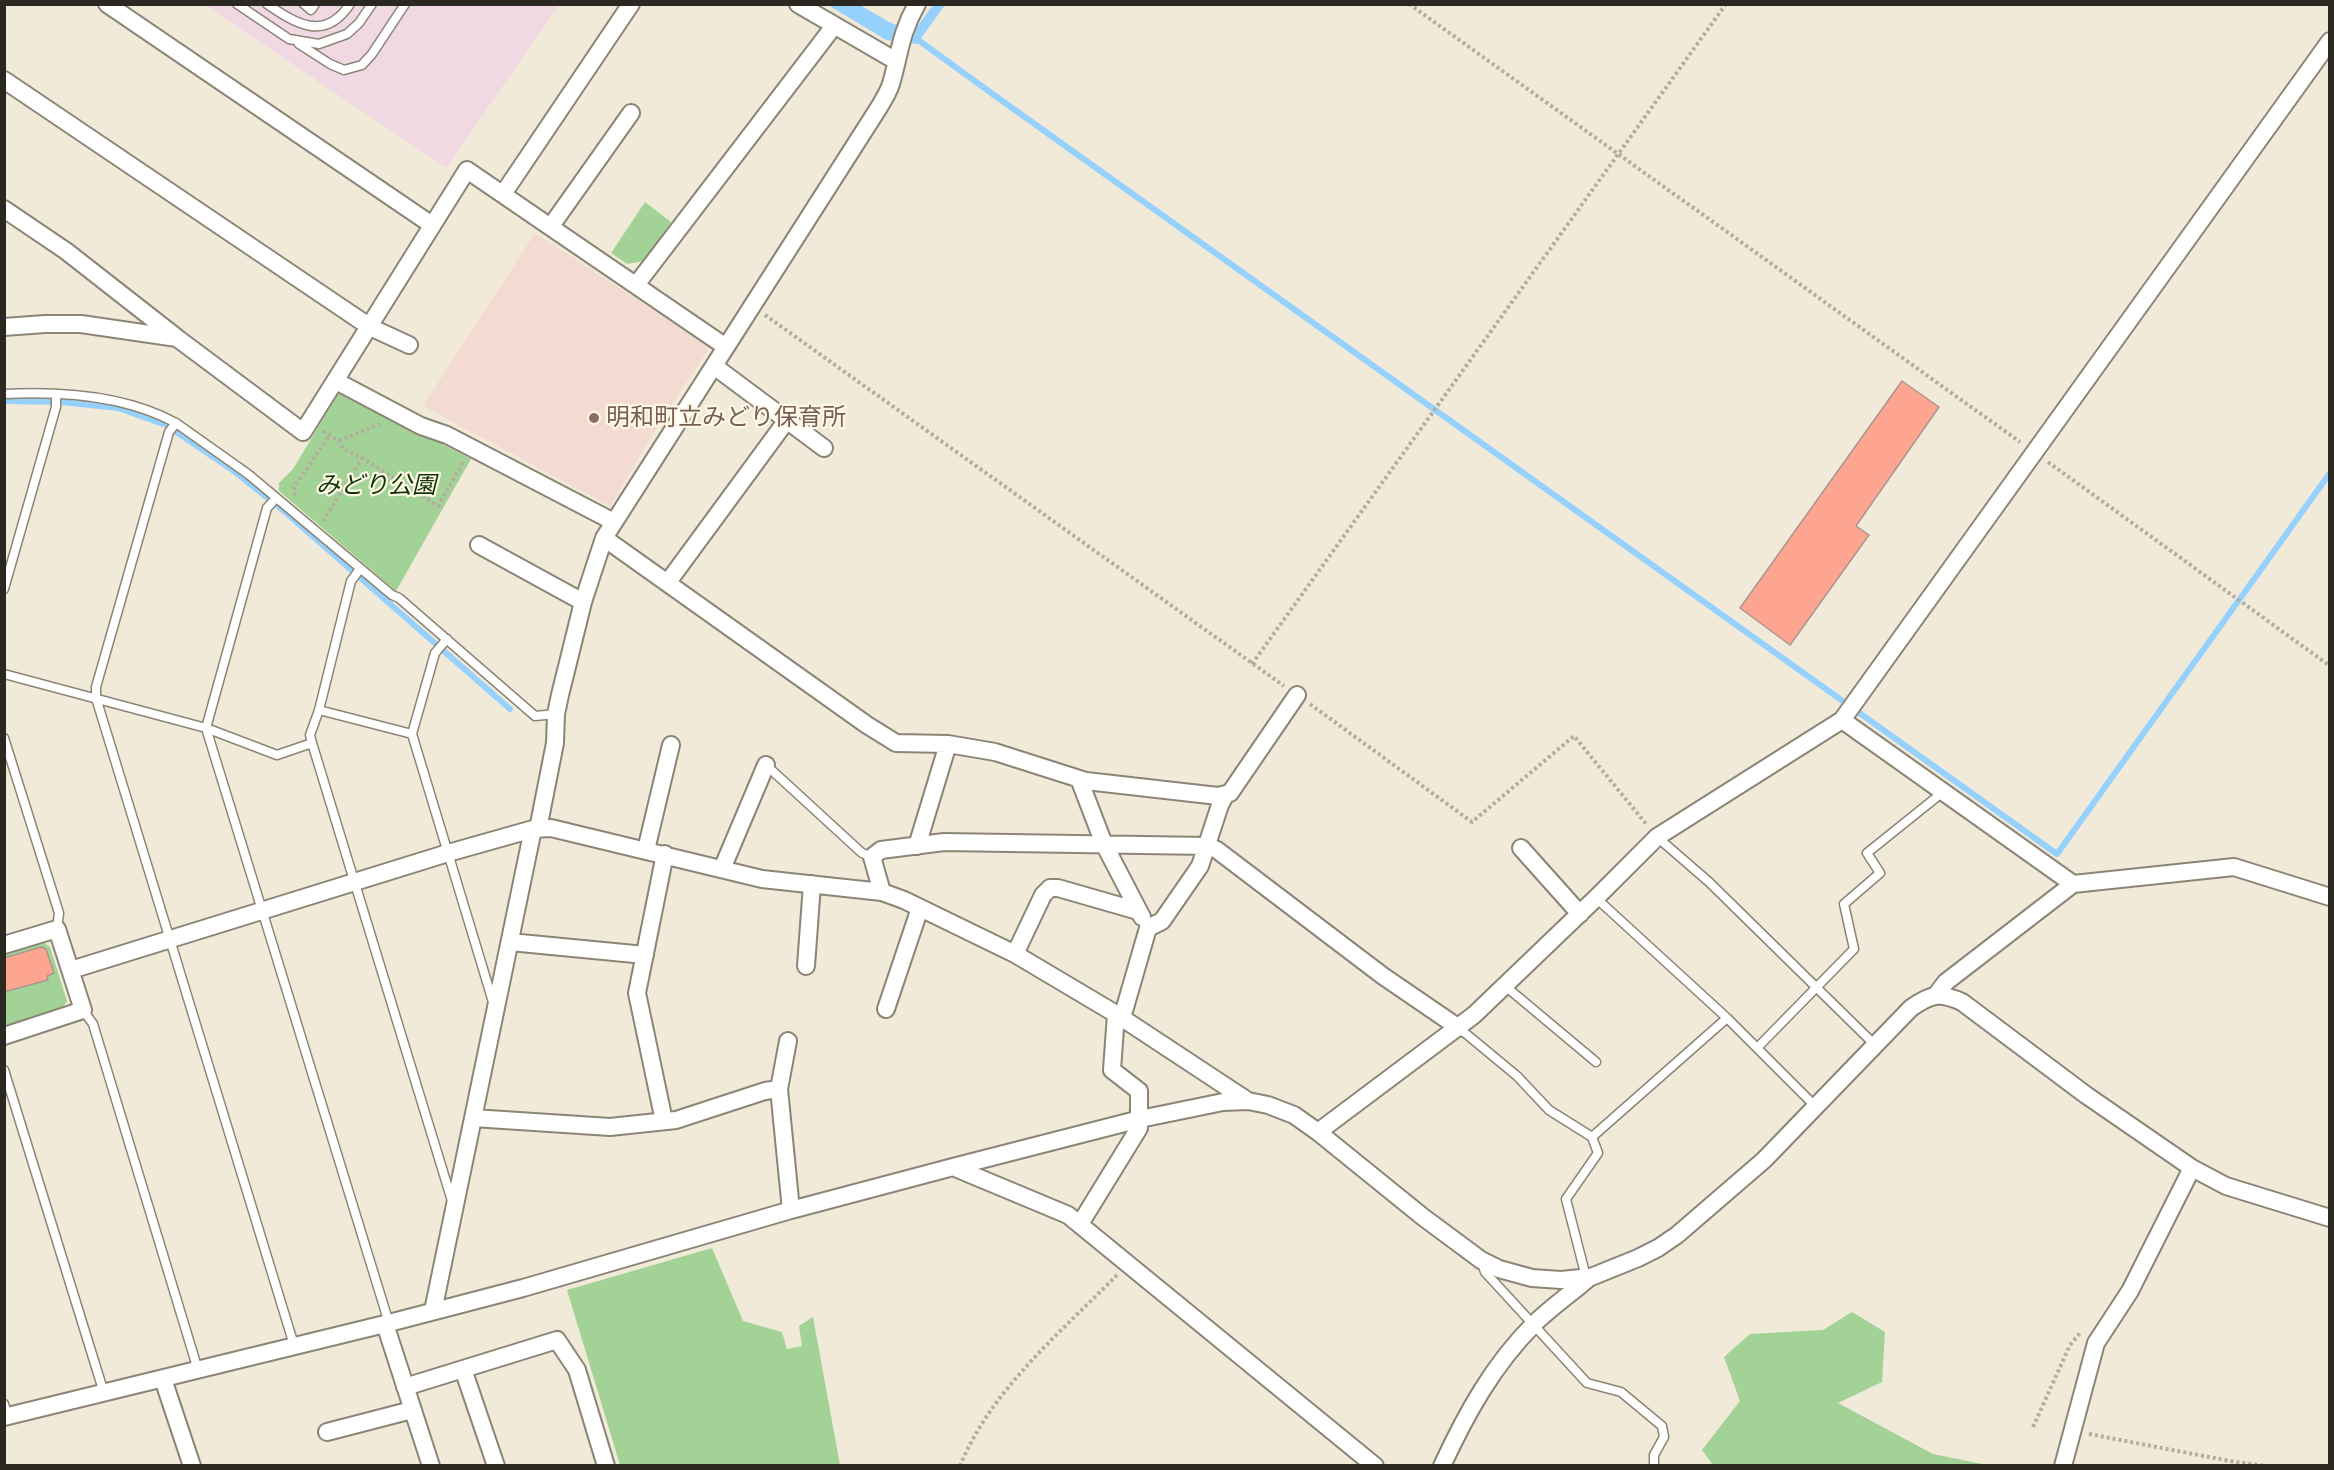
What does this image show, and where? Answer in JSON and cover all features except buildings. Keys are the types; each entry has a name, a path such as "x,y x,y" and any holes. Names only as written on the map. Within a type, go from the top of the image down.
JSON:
{"street":[{"path":"107,4 432,225"},
{"path":"503,194 631,4"},
{"path":"798,4 834,26 897,55"},
{"path":"433,1311 510,942 555,743 556,714 583,602 604,538 878,109 890,86 907,22 917,4"},
{"path":"636,285 834,26"},
{"path":"1318,1132 1459,1028 1658,837 1843,719 2330,41"},
{"path":"4,80 370,327 409,345"},
{"path":"552,226 631,113"},
{"path":"4,209 66,251 303,432 467,170 726,347"},
{"path":"4,327 81,324 177,338"},
{"path":"714,366 824,448"},
{"path":"336,381 421,426 447,435 614,522"},
{"path":"668,582 787,420"},
{"path":"604,538 867,725 897,743 948,744 995,752 1086,781 1218,796 1230,793 1297,695"},
{"path":"479,545 583,602"},
{"path":"1843,719 2073,884"},
{"path":"917,846 948,744"},
{"path":"646,850 671,745"},
{"path":"722,868 766,765"},
{"path":"1079,779 1104,844 1148,928"},
{"path":"1080,1224 1138,1128 1139,1092 1112,1070 1119,1016 1148,928 1162,921 1200,866 1226,794"},
{"path":"71,970 448,853 535,829 551,828 762,879 882,892 1015,954 1119,1016 1248,1101"},
{"path":"882,892 872,857 881,850 944,842 1208,846 1217,850 1383,976 1459,1028"},
{"path":"1521,848 1580,914"},
{"path":"664,1121 637,993 665,854"},
{"path":"1936,995 1946,982 2073,884 2234,867 2330,897"},
{"path":"806,966 812,884"},
{"path":"1015,954 1043,894 1050,888 1058,888 1138,911"},
{"path":"886,1009 920,908"},
{"path":"4,945 57,930 83,1010 4,1036"},
{"path":"510,942 645,955"},
{"path":"6,1412 104,1394 387,1324 523,1288 791,1210 1140,1119 1223,1102 1248,1101 1268,1105 1294,1115 1423,1217 1481,1260 1499,1269 1532,1278 1561,1281 1589,1277 1638,1258 1658,1248 1677,1234 1764,1160 1911,1008 1936,995 1946,995 1962,1002 2086,1095 2192,1168 2226,1186 2330,1218"},
{"path":"788,1041 779,1089 791,1210"},
{"path":"473,1118 610,1127 676,1120 765,1090 779,1089"},
{"path":"953,1167 1068,1215 1375,1466"},
{"path":"2063,1466 2097,1343 2130,1291 2192,1168"},
{"path":"1442,1466 1466,1415 1494,1370 1534,1324 1589,1277"},
{"path":"387,1324 431,1466"},
{"path":"405,1387 557,1340 577,1370 606,1466"},
{"path":"463,1369 496,1466"},
{"path":"163,1379 192,1466"},
{"path":"327,1432 412,1410"}],"lane":[{"path":"237,4 278,32 344,70 362,65 372,54 405,4"},
{"path":"267,4 278,7 297,24 318,26 338,19 350,4"},
{"path":"304,4 311,10 315,4"},
{"path":"294,40 318,44 347,34 359,23 372,4"},
{"path":"4,394 56,395 118,401 163,416 176,423 248,474 447,639 535,716 556,714"},
{"path":"4,589 56,407 56,395"},
{"path":"176,423 169,432 96,687 96,698 294,1346"},
{"path":"276,498 267,508 206,728 387,1324"},
{"path":"360,569 351,581 319,710 310,735 454,1207"},
{"path":"447,639 435,653 412,734 496,1011"},
{"path":"4,674 206,728 277,755 312,743"},
{"path":"319,710 412,734"},
{"path":"4,738 59,913 57,930"},
{"path":"766,765 862,853 872,857"},
{"path":"1757,1048 1854,949 1844,904 1880,873 1867,853 1943,792"},
{"path":"1658,837 1709,882 1875,1044"},
{"path":"1596,898 1727,1018 1816,1107"},
{"path":"1504,985 1596,1062"},
{"path":"83,1010 93,1024 198,1370"},
{"path":"1592,1137 1727,1018"},
{"path":"1459,1028 1517,1077 1550,1110 1592,1137 1598,1154 1566,1199 1589,1277"},
{"path":"4,1070 104,1394"},
{"path":"1481,1260 1485,1272 1587,1383 1621,1392 1662,1426 1664,1437 1654,1455 1654,1466"}],"path":[{"path":"1409,4 2034,451 2248,609 2330,666"},
{"path":"1252,664 1726,4"},
{"path":"752,306 1472,822 1574,736 1658,837"},
{"path":"311,422 339,441 343,449 362,458 438,507 462,464 454,460"},
{"path":"339,441 382,423"},
{"path":"302,500 294,493 294,487 329,436"},
{"path":"316,532 362,458"},
{"path":"317,512 325,518"},
{"path":"960,1466 973,1437 988,1412 1008,1386 1128,1263"},
{"path":"2074,1425 2082,1433 2265,1466"}],"shaded area":[{"path":"205,5 559,5 446,168"},
{"path":"535,233 710,347 665,415 610,506 423,406"}],"green space":[{"path":"645,202 671,222 644,261 627,264 611,253"},
{"name":"みどり公園","path":"340,391 471,459 396,591 279,491 279,483 293,469"},
{"path":"43,942 50,947 67,1001 61,1010 5,1027 5,954"},
{"path":"712,1248 743,1321 782,1332 787,1349 802,1346 799,1326 813,1317 840,1465 620,1465 567,1290"},
{"path":"1852,1312 1885,1332 1882,1382 1838,1403 1933,1454 1987,1465 1713,1465 1702,1450 1740,1401 1724,1357 1750,1334 1823,1330"}],"water":[{"path":"828,5 860,5 889,22 913,32 933,5 945,5 917,44 886,40"}],"waterway":[{"path":"916,35 914,37 994,95 2057,854 2330,473"},
{"path":"4,401 61,402 118,408 166,425 231,469 284,511 510,709"}],"place":[{"name":"明和町立みどり保育所","path":"594,418"}]}
